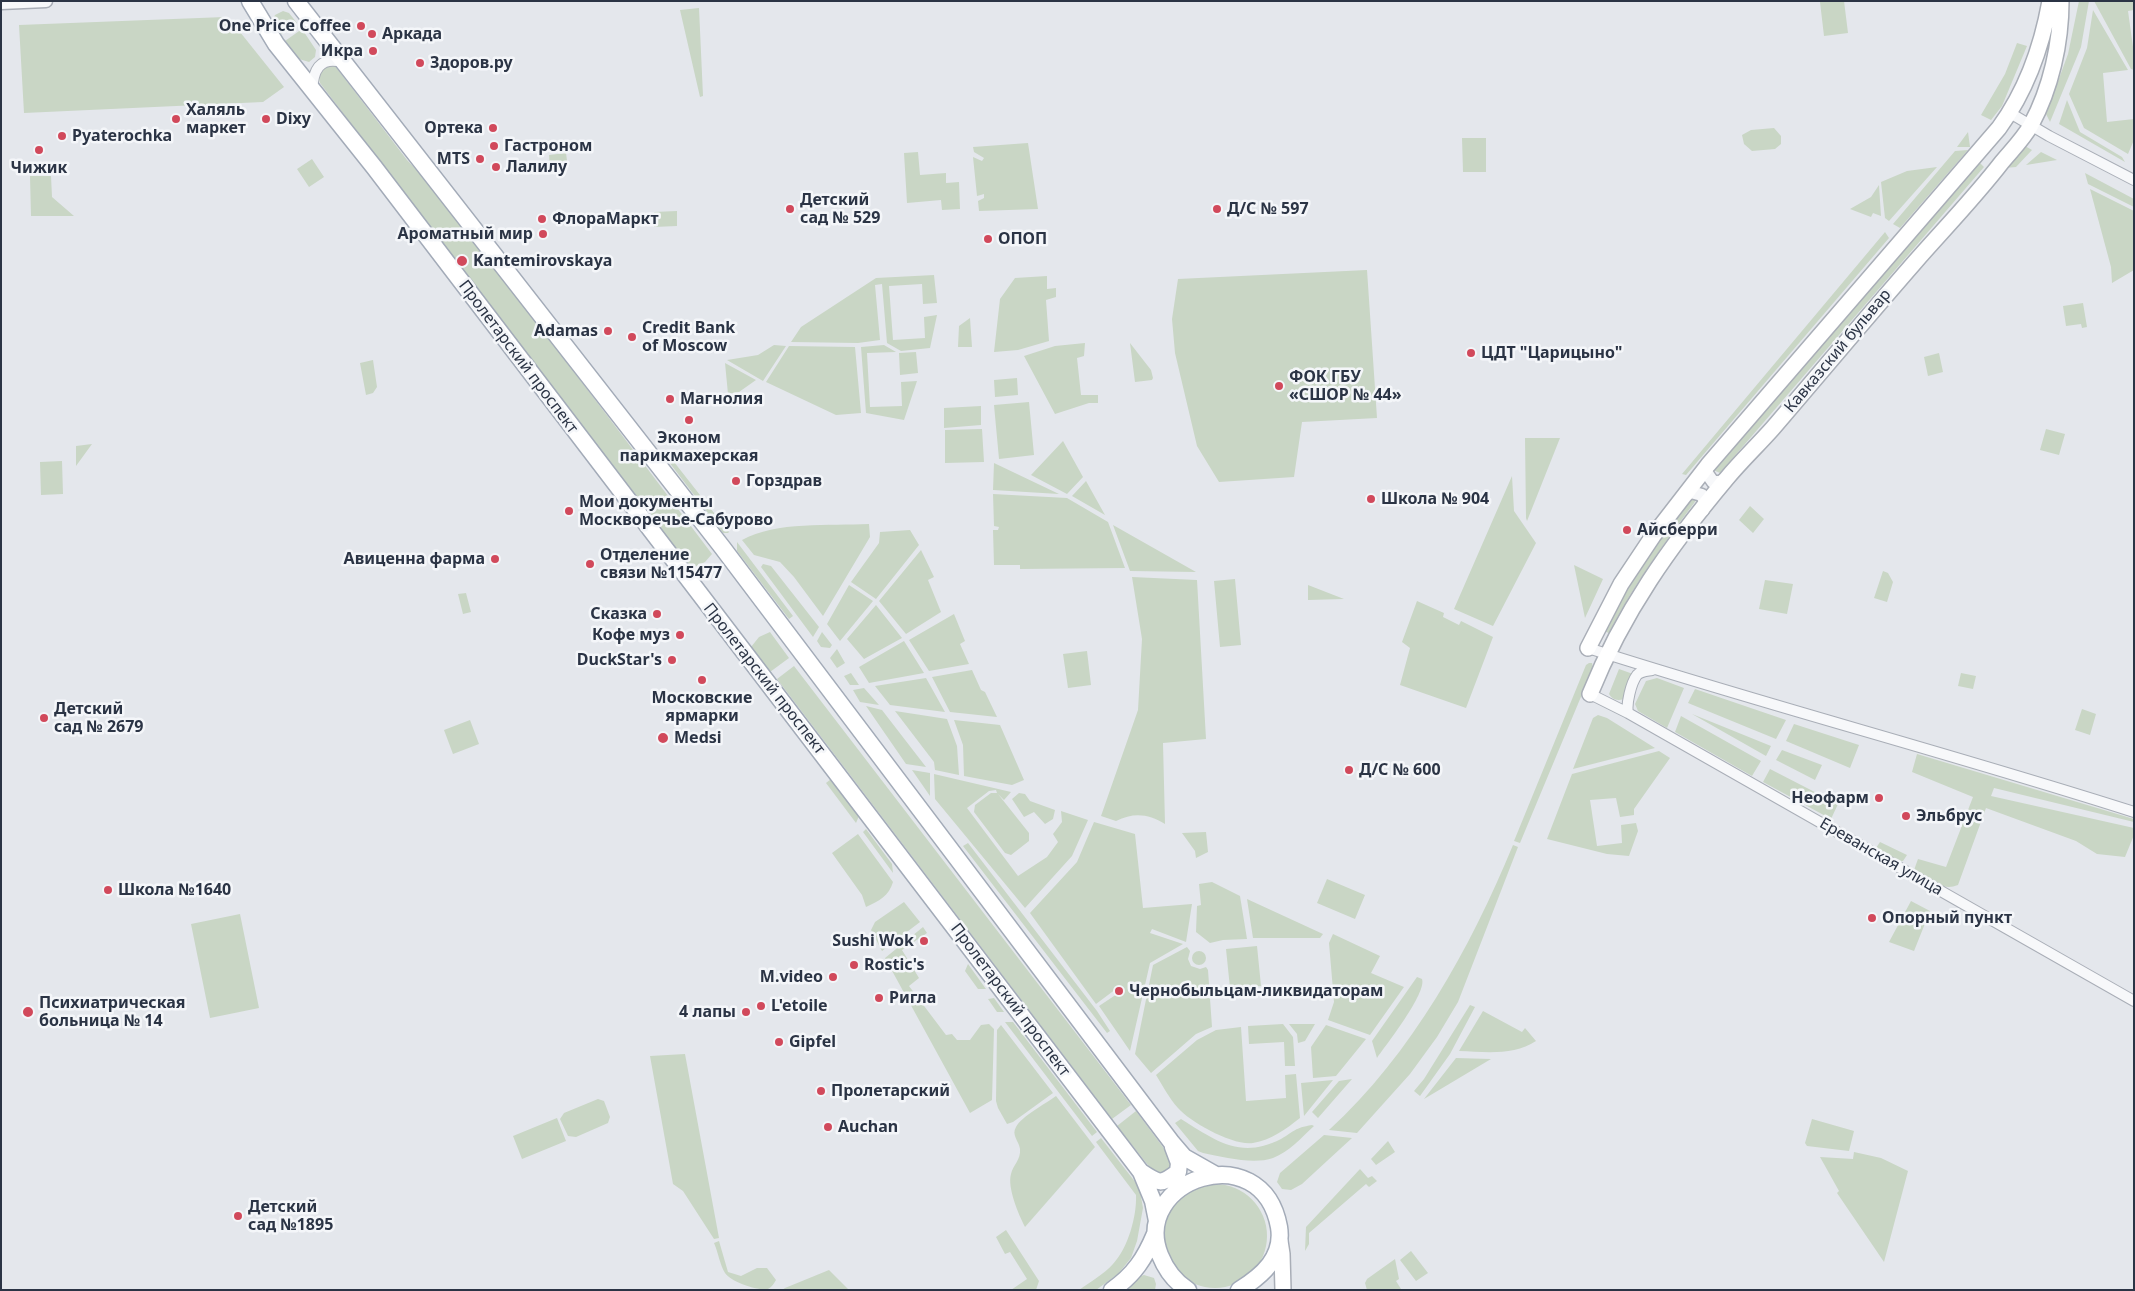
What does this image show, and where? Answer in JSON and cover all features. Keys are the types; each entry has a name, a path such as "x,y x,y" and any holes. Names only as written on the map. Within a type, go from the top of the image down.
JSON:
{"main road":[{"name":"Пролетарский проспект","path":"250,1 276,44 374,167 1141,1172 1153,1201 1157,1248 1166,1268 1188,1290"},
{"name":"Пролетарский проспект","path":"296,1 722,547 1172,1143 1184,1157 1214,1174"},
{"name":"Кавказский бульвар","path":"1588,648 1621,584 1653,536 1708,465 1978,155 2010,113 2030,72 2059,2"},
{"name":"Кавказский бульвар","path":"1590,694 1607,654 1645,586 1671,548 1727,478 1987,181 2030,126 2045,91 2057,50 2059,2"},
{"name":"Пролетарский проспект","path":"1141,1172 1154,1181 1160,1182 1165,1182 1178,1172 1179,1163 1172,1143"},
{"path":"1112,1290 1132,1275 1147,1254 1166,1203 1176,1191 1214,1174 1234,1175 1255,1186 1266,1196 1276,1215 1282,1254 1283,1290"},
{"path":"1240,1290 1264,1272 1272,1263 1280,1240"}],"street":[{"path":"1,3 46,1"},
{"path":"312,91 314,73 321,64 331,60 342,62"},
{"path":"2010,113 2030,126 2134,180"},
{"path":"1708,465 1706,472 1709,479 1716,483 1727,478"},
{"path":"1684,496 1691,492 1702,495 1705,502 1703,510"},
{"path":"1588,648 1653,670 1985,766 2134,812"},
{"path":"1628,713 1626,702 1637,676 1643,672 1653,670"},
{"name":"Ереванская улица","path":"1590,694 1628,713 2134,1001"}],"green space":[{"path":"1844,1 1848,33 1824,36 1820,2"},
{"path":"2079,1 2089,1 2081,47 2050,122 2046,114 2068,54"},
{"path":"2094,1 2134,1 2134,10 2128,11 2134,54 2134,70 2131,69"},
{"path":"699,8 703,96 700,97 680,10"},
{"path":"2093,10 2128,70 2103,73 2107,122 2134,119 2134,140 2128,154 2084,128 2069,94 2087,48"},
{"path":"283,11 289,13 297,23 280,35 273,21 275,15"},
{"path":"225,17 232,22 284,87 263,102 24,113 19,25"},
{"path":"302,29 316,50 315,57 309,62 299,59 285,41"},
{"path":"2017,43 2027,46 2002,106 1991,120 1981,115 2005,74"},
{"path":"327,66 335,66 407,160 437,191 712,554 705,562 690,569 320,83 320,73"},
{"path":"2067,100 2080,132 2122,157 2125,162 2059,124"},
{"path":"1774,128 1781,136 1781,144 1775,149 1752,151 1744,144 1742,135 1751,130"},
{"path":"1968,132 1970,147 1957,147"},
{"path":"1462,138 1486,138 1486,172 1463,172"},
{"path":"1028,143 1038,209 979,211 978,201 984,198 984,194 977,196 973,157 982,161 984,158 974,152 973,147"},
{"path":"2025,146 2032,150 2016,167 2005,168"},
{"path":"1968,150 1900,228 1893,224 1955,151"},
{"path":"918,152 920,175 946,173 946,183 959,182 960,209 942,210 941,200 907,203 904,153"},
{"path":"2041,152 2057,160 2026,165"},
{"path":"566,153 568,168 550,170 549,155"},
{"path":"312,159 324,177 309,187 297,169"},
{"path":"1980,163 1984,167 1720,473 1713,470 1713,465"},
{"path":"1937,167 1889,221 1885,218 1881,182 1907,171"},
{"path":"2085,173 2134,199 2134,207 2088,184"},
{"path":"30,176 51,176 52,197 74,216 31,216"},
{"path":"1879,185 1881,216 1873,213 1871,217 1850,209 1871,197"},
{"path":"2090,189 2134,211 2134,270 2112,283 2111,267"},
{"path":"677,211 677,226 654,227 654,212"},
{"path":"1885,232 1889,238 1686,475 1682,474"},
{"name":"ФОК ГБУ «СШОР № 44»","path":"1367,270 1377,418 1302,422 1294,477 1219,482 1197,446 1175,353 1172,319 1178,279"},
{"path":"934,275 937,303 923,304 922,284 889,286 893,340 925,338 924,317 937,315 930,348 901,351 887,343 882,284 875,285 880,340 858,343 791,342 801,327 876,278"},
{"path":"1047,276 1047,289 1056,288 1056,297 1046,300 1049,341 1018,350 994,352 1000,299 1015,278"},
{"path":"2083,303 2087,327 2082,328 2081,324 2066,326 2063,306"},
{"path":"970,318 972,347 958,347 959,326"},
{"path":"1085,343 1084,356 1077,358 1081,395 1098,395 1098,403 1089,403 1055,414 1024,356 1055,346"},
{"path":"1130,343 1151,370 1152,380 1135,382"},
{"path":"774,345 786,346 763,381 727,360 758,355"},
{"path":"884,345 896,352 867,353 870,407 902,406 901,382 917,381 904,420 866,413 861,347"},
{"path":"789,346 855,347 861,413 836,415 766,382"},
{"path":"916,352 918,373 900,375 899,353"},
{"path":"1939,353 1943,372 1928,376 1924,357"},
{"path":"373,360 377,387 373,393 366,395 360,363"},
{"path":"725,363 756,380 739,392 728,394"},
{"path":"1017,378 1018,395 995,397 994,380"},
{"path":"1029,402 1034,455 999,459 994,405"},
{"path":"981,406 981,425 944,428 944,408"},
{"path":"982,429 984,462 945,463 945,430"},
{"path":"2046,429 2065,434 2059,455 2040,450"},
{"path":"1525,438 1560,438 1527,521 1526,518"},
{"path":"1063,441 1083,477 1067,494 1031,475"},
{"path":"92,444 76,466 76,446"},
{"path":"667,453 728,533 723,533 669,462"},
{"path":"62,461 63,494 41,495 40,462"},
{"path":"994,463 1059,494 993,490"},
{"path":"1512,476 1514,511 1536,543 1493,626 1454,609"},
{"path":"1086,481 1105,515 1072,496"},
{"path":"993,494 1067,498 1108,522 1125,568 1020,569 1020,565 994,565 993,530 998,530 999,527 994,526"},
{"path":"1692,495 1697,499 1639,581 1609,633 1603,631 1643,560"},
{"path":"1750,506 1764,519 1753,533 1739,520"},
{"path":"869,524 870,537 823,616 794,577 780,562 754,555 742,540 756,534 787,527"},
{"path":"1113,525 1196,572 1130,571"},
{"path":"910,530 919,545 876,599 851,582 879,543 880,532"},
{"path":"737,542 793,616 789,619 737,551"},
{"path":"921,550 934,577 928,580 941,612 906,634 879,601"},
{"path":"763,564 771,566 819,627 813,637 761,567"},
{"path":"1574,565 1603,579 1585,618"},
{"path":"1883,571 1888,573 1893,582 1887,602 1874,598"},
{"path":"1132,577 1197,580 1206,739 1163,743 1165,824 1141,815 1129,816 1116,821 1101,816 1138,710 1142,639"},
{"path":"1235,579 1241,645 1220,647 1214,581"},
{"path":"1765,580 1793,584 1787,614 1759,609"},
{"path":"849,585 873,601 840,641 827,624"},
{"path":"1308,585 1344,599 1308,600"},
{"path":"466,593 471,612 463,614 458,594"},
{"path":"1417,601 1444,613 1443,617 1459,625 1461,621 1493,637 1466,708 1400,685 1410,648 1402,642"},
{"path":"876,605 902,638 864,659 847,639"},
{"path":"954,614 965,641 960,644 969,664 929,671 909,640"},
{"path":"770,632 789,658 770,672 751,647 759,637"},
{"path":"822,632 832,645 830,648 821,647 817,641"},
{"path":"904,641 924,673 869,683 859,667"},
{"path":"837,649 845,663 837,668 830,658"},
{"path":"1087,651 1091,685 1068,688 1063,654"},
{"path":"1592,663 1593,668 1520,843 1514,841 1586,665"},
{"path":"794,666 1131,1105 1112,1119 777,679"},
{"path":"1619,669 1633,674 1624,699 1617,700 1609,694"},
{"path":"972,670 997,717 950,712 932,677"},
{"path":"851,673 859,685 850,685 844,676"},
{"path":"1961,673 1976,676 1973,689 1958,686"},
{"path":"926,678 945,712 890,705 875,686"},
{"path":"1657,678 1684,688 1667,728 1638,711 1635,704 1646,681"},
{"path":"864,688 879,705 860,702 853,690"},
{"path":"1695,689 1786,720 1776,739 1688,703"},
{"path":"866,706 882,710 926,767 906,764"},
{"path":"2082,709 2096,714 2090,735 2075,730"},
{"path":"895,711 947,719 957,746 959,775 935,770 934,762"},
{"path":"1692,714 1771,746 1766,756"},
{"path":"1598,715 1607,718 1655,748 1573,769 1593,718"},
{"path":"1681,716 1761,761 1752,776 1675,732"},
{"path":"470,720 479,744 453,754 444,730"},
{"path":"954,720 1000,725 1024,780 1012,785 964,776 963,745"},
{"path":"1794,724 1859,745 1850,768 1786,741"},
{"path":"1782,750 1822,765 1815,780 1776,760"},
{"path":"1659,751 1670,758 1634,809 1634,815 1620,817 1616,798 1590,800 1597,846 1622,843 1621,825 1636,823 1638,831 1629,856 1607,854 1547,839 1572,774"},
{"path":"1917,754 2134,819 2134,822 1994,788 1991,796 2134,828 2134,835 2125,857 2097,854 2076,841 1986,808 1958,885 1946,887 1935,883 1914,870 1918,859 1946,867 1973,797 1912,772"},
{"path":"1770,769 1838,804 1831,819 1763,782"},
{"path":"912,770 930,773 930,796"},
{"path":"934,774 1011,792 1004,800 998,794 1029,833 1029,841 1011,855 1005,853 974,812 975,805 991,793 997,793 996,790 989,791 967,808 1018,876 1047,857 1058,842 1053,834 1062,822 1061,811 1088,820 1072,856 1025,908 935,799"},
{"path":"831,779 859,816 856,823 826,783"},
{"path":"1019,793 1025,794 1030,801 1055,810 1053,819 1045,824 1034,812 1024,817 1012,799"},
{"path":"1094,822 1135,834 1143,908 1192,904 1186,942 1152,929 1150,933 1183,944 1150,963 1130,1051 1099,1006 1120,992 1116,989 1096,1004 1030,913 1077,862"},
{"path":"866,829 892,864 893,873 863,832"},
{"path":"1206,832 1208,852 1196,858 1195,851 1182,833"},
{"path":"858,834 893,882 883,898 866,907 862,895 832,853"},
{"path":"1880,842 1907,855 1903,861 1896,863 1891,860 1892,857 1876,848"},
{"path":"968,843 1097,1011 1110,1031 1107,1033 963,846"},
{"path":"1513,845 1518,847 1458,1002 1437,1037 1410,1074 1357,1133 1329,1130 1387,1068 1436,998 1478,923"},
{"path":"1327,879 1365,895 1355,919 1317,903"},
{"path":"1212,882 1240,896 1247,939 1223,940 1210,943 1196,932 1197,906 1201,905 1199,884"},
{"path":"1247,899 1323,934 1320,938 1253,938"},
{"path":"1911,901 1930,911 1914,951 1889,942"},
{"path":"904,902 920,922 882,951 871,930 875,922"},
{"path":"240,914 259,1008 210,1018 191,924"},
{"path":"923,927 927,933 902,950 919,978 909,986 946,1035 952,1034 957,1040 970,1040 981,1025 989,1024 994,1029 992,1100 970,1113 885,958"},
{"path":"1333,934 1380,956 1371,973 1404,987 1370,1035 1328,1020 1334,1002 1329,943"},
{"path":"1257,946 1261,986 1230,988 1226,949"},
{"path":"1187,947 1190,951 1188,959 1191,966 1200,969 1206,967 1208,970 1212,1027 1196,1034 1151,1073 1135,1054 1153,965"},
{"path":"1196,951 1202,951 1206,958 1202,965 1196,965 1192,961 1192,955"},
{"path":"968,964 986,989 978,989 965,971"},
{"path":"1417,977 1422,979 1422,986 1418,995 1405,1019 1377,1058 1372,1041"},
{"path":"994,998 1004,1012 997,1012 988,999"},
{"path":"1470,1005 1475,1007 1450,1054 1420,1096 1414,1091 1424,1079"},
{"path":"1483,1011 1522,1032 1525,1028 1536,1041 1527,1046 1509,1051 1459,1051"},
{"path":"1005,1022 1013,1022 1097,1132 1092,1136"},
{"path":"1283,1024 1293,1037 1295,1066 1285,1066 1284,1042 1249,1044 1248,1026"},
{"path":"1289,1024 1315,1024 1305,1041 1298,1043 1297,1034"},
{"path":"1001,1025 1053,1093 1013,1122 1007,1124 996,1101 997,1030"},
{"path":"1326,1025 1366,1039 1336,1076 1313,1078 1311,1047"},
{"path":"1241,1027 1246,1101 1286,1098 1285,1075 1296,1074 1300,1118 1272,1137 1253,1143 1235,1141 1224,1137 1192,1120 1175,1104 1156,1075 1197,1040 1216,1030"},
{"path":"685,1054 719,1238 714,1239 683,1191 673,1184 650,1056"},
{"path":"1456,1058 1491,1059 1424,1099"},
{"path":"1352,1079 1318,1118 1312,1112 1339,1081"},
{"path":"1333,1080 1304,1116 1301,1083"},
{"path":"1056,1096 1095,1147 1025,1227 1014,1201 1010,1180 1020,1153 1014,1133 1016,1127 1023,1119"},
{"path":"598,1099 604,1101 610,1117 608,1123 576,1137 568,1136 560,1119 564,1113"},
{"path":"1136,1111 1174,1162 1174,1171 1155,1174 1117,1126"},
{"path":"557,1118 566,1141 522,1159 513,1136"},
{"path":"1181,1119 1205,1134 1228,1145 1253,1148 1281,1139 1306,1126 1314,1126 1295,1144 1279,1155 1265,1160 1248,1161 1198,1151 1175,1123"},
{"path":"1812,1119 1854,1131 1849,1151 1807,1146 1805,1143"},
{"path":"1324,1135 1352,1138 1302,1184 1291,1190 1282,1189 1277,1182 1280,1173"},
{"path":"1101,1138 1136,1183 1140,1191 1143,1208 1137,1241 1131,1258 1118,1274 1096,1290 1079,1290 1113,1264 1127,1241 1135,1212 1136,1195 1096,1142"},
{"path":"1388,1141 1395,1152 1376,1165 1371,1159"},
{"path":"1854,1152 1881,1158 1908,1171 1884,1262 1837,1193 1839,1191 1820,1157 1853,1159"},
{"path":"1360,1169 1368,1178 1372,1176 1377,1181 1369,1187 1366,1184 1309,1233 1309,1244 1305,1251 1306,1227"},
{"path":"1215,1184 1235,1188 1252,1199 1263,1216 1267,1236 1263,1256 1252,1273 1235,1284 1215,1288 1195,1284 1178,1273 1167,1256 1163,1236 1167,1216 1178,1199 1195,1188"},
{"path":"1006,1230 1039,1281 1036,1290 1011,1290 1027,1279 1010,1252 1005,1254 996,1237"},
{"path":"719,1241 728,1272 741,1276 757,1268 767,1268 776,1280 772,1286 768,1289 758,1289 739,1283 728,1276 722,1266 714,1243"},
{"path":"1411,1251 1428,1273 1416,1281 1400,1260"},
{"path":"1395,1259 1399,1279 1396,1281 1401,1289 1367,1290 1365,1283 1367,1279"},
{"path":"829,1270 849,1290 782,1290 785,1288"},
{"path":"1144,1275 1154,1278 1155,1290 1122,1290 1138,1277"}],"place":[{"name":"One Price Coffee","path":"361,26"},
{"name":"Аркада","path":"372,34"},
{"name":"Икра","path":"373,51"},
{"name":"Здоров.ру","path":"420,63"},
{"name":"Халяль маркет","path":"176,119"},
{"name":"Dixy","path":"266,119"},
{"name":"Ортека","path":"493,128"},
{"name":"Pyaterochka","path":"62,136"},
{"name":"Гастроном","path":"494,146"},
{"name":"Чижик","path":"39,150"},
{"name":"MTS","path":"480,159"},
{"name":"Лалилу","path":"496,167"},
{"name":"Детский сад № 529","path":"790,209"},
{"name":"Д/C № 597","path":"1217,209"},
{"name":"ФлораМаркт","path":"542,219"},
{"name":"Ароматный мир","path":"543,234"},
{"name":"ОПОП","path":"988,239"},
{"name":"Kantemirovskaya","path":"462,261"},
{"name":"Adamas","path":"608,331"},
{"name":"Credit Bank of Moscow","path":"632,337"},
{"name":"ЦДТ \"Царицыно\"","path":"1471,353"},
{"name":"ФОК ГБУ «СШОР № 44»","path":"1279,386"},
{"name":"Магнолия","path":"670,399"},
{"name":"Эконом парикмахерская","path":"689,420"},
{"name":"Горздрав","path":"736,481"},
{"name":"Школа № 904","path":"1371,499"},
{"name":"Мои документы Москворечье-Сабурово","path":"569,511"},
{"name":"Айсберри","path":"1627,530"},
{"name":"Авиценна фарма","path":"495,559"},
{"name":"Отделение связи №115477","path":"590,564"},
{"name":"Сказка","path":"657,614"},
{"name":"Кофе муз","path":"680,635"},
{"name":"DuckStar's","path":"672,660"},
{"name":"Московские ярмарки","path":"702,680"},
{"name":"Детский сад № 2679","path":"44,718"},
{"name":"Medsi","path":"663,738"},
{"name":"Д/C № 600","path":"1349,770"},
{"name":"Неофарм","path":"1879,798"},
{"name":"Эльбрус","path":"1906,816"},
{"name":"Школа №1640","path":"108,890"},
{"name":"Опорный пункт","path":"1872,918"},
{"name":"Sushi Wok","path":"924,941"},
{"name":"Rostic's","path":"854,965"},
{"name":"M.video","path":"833,977"},
{"name":"Чернобыльцам-ликвидаторам","path":"1119,991"},
{"name":"Ригла","path":"879,998"},
{"name":"L'etoile","path":"761,1006"},
{"name":"Психиатрическая больница № 14","path":"28,1012"},
{"name":"4 лапы","path":"746,1012"},
{"name":"Gipfel","path":"779,1042"},
{"name":"Пролетарский","path":"821,1091"},
{"name":"Auchan","path":"828,1127"},
{"name":"Детский сад №1895","path":"238,1216"}]}
